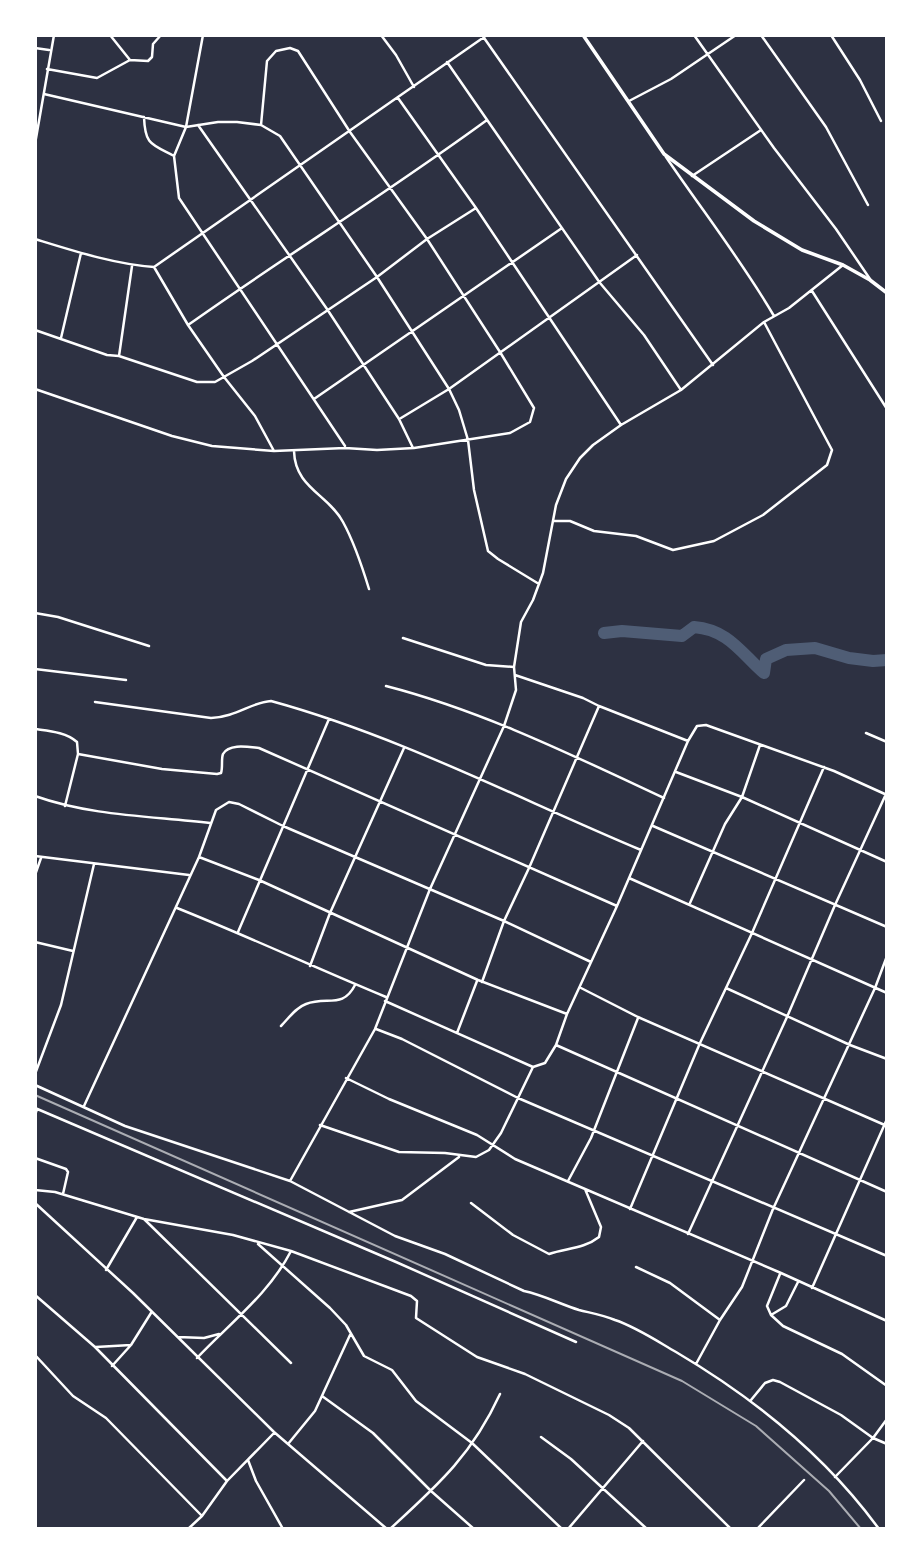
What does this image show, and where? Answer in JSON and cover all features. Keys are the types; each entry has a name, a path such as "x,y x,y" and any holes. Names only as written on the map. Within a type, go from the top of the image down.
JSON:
{"street":[{"path":"35,144 37,117 44,94 54,35"},
{"path":"110,35 130,60"},
{"path":"47,69 97,78 130,60 148,61 152,57 153,44 161,35"},
{"path":"203,35 186,127 174,156 179,198 345,448"},
{"path":"381,35 414,87"},
{"path":"583,35 709,221 750,275 774,316"},
{"path":"694,35 870,279"},
{"path":"629,101 671,79 736,35"},
{"path":"761,35 826,127 868,205"},
{"path":"831,35 860,80 881,121"},
{"path":"35,239 132,265 155,267 484,36 713,365"},
{"path":"35,48 50,51"},
{"path":"35,389 172,436 212,446 274,451 414,448 510,433 530,422 534,408 500,352 427,239 350,132 298,51 290,48 276,51 267,61 261,125"},
{"path":"447,62 600,284 644,335 681,390"},
{"path":"44,94 186,127 237,122 261,125 280,136 449,390 459,410 468,440 477,503 488,551 539,584"},
{"path":"398,97 621,425"},
{"path":"144,117 144,135 147,140 174,156"},
{"path":"188,325 487,120"},
{"path":"198,125 364,364 414,448"},
{"path":"692,176 761,130"},
{"path":"664,154 754,221 793,244 870,279 887,293"},
{"path":"35,330 197,382 215,382 377,278 427,239 476,208"},
{"path":"314,399 562,228"},
{"path":"61,339 81,253"},
{"path":"399,419 449,390 637,255"},
{"path":"120,356 132,265"},
{"path":"290,1181 375,1028 430,889 504,726 516,690 514,667 521,622 539,584 556,505 566,479 593,445 621,425 681,390 764,322 812,291 843,265"},
{"path":"155,267 188,325 255,416 274,451"},
{"path":"812,291 887,409"},
{"path":"554,521 570,521 594,531 636,536 673,550 691,547 714,541 763,515 827,465 832,450 764,322"},
{"path":"294,451 294,461 302,479 344,523 360,557 369,589"},
{"path":"35,613 58,617 149,646"},
{"path":"403,638 486,665 514,667"},
{"path":"35,668 126,680"},
{"path":"516,675 583,698 688,741"},
{"path":"386,686 422,695 504,726 664,798"},
{"path":"95,702 211,718 227,717 262,702 271,701 329,718 404,748 641,850"},
{"path":"457,1033 599,706"},
{"path":"238,932 329,718"},
{"path":"177,908 238,932 533,1067 545,1063 556,1045 567,1014 697,726 701,724 824,767 887,794 688,1234"},
{"path":"35,729 71,736 77,742 78,754 65,806"},
{"path":"866,733 887,742"},
{"path":"690,903 725,824 742,797 760,745"},
{"path":"78,754 162,769 217,774 221,773 223,755 226,752 243,746 274,753 617,906"},
{"path":"310,966 330,913 404,748"},
{"path":"630,1209 700,1043 752,933 824,767"},
{"path":"676,772 742,797 887,862"},
{"path":"35,796 65,806 101,812 210,823"},
{"path":"83,1107 136,989 177,908 216,810 229,802 504,921 591,962"},
{"path":"652,825 887,927"},
{"path":"35,856 189,875"},
{"path":"199,857 259,880 480,981 567,1014"},
{"path":"35,875 40,858"},
{"path":"35,1074 61,1005 94,864"},
{"path":"629,878 887,993"},
{"path":"35,942 73,951"},
{"path":"696,1364 742,1287 887,956"},
{"path":"281,1026 298,1007 318,1000 343,1000 356,985"},
{"path":"579,987 638,1017 886,1125"},
{"path":"726,988 850,1045 887,1059"},
{"path":"568,1181 594,1129 638,1017"},
{"path":"375,1028 409,1042 518,1098 887,1256"},
{"path":"556,1045 887,1192"},
{"path":"320,1125 399,1152 476,1157 492,1146 501,1133 533,1067"},
{"path":"346,1078 477,1135 514,1159 752,1260 887,1321"},
{"path":"35,1085 125,1126 290,1181 395,1236 444,1254 524,1291 617,1320 696,1364 751,1400 835,1477 879,1529"},
{"path":"35,1115 36,1108 576,1342"},
{"path":"812,1289 887,1119"},
{"path":"349,1212 402,1200 460,1157"},
{"path":"35,1158 66,1169 68,1172 63,1194"},
{"path":"471,1203 513,1235 549,1254 575,1249 599,1237 601,1227 585,1189"},
{"path":"35,1190 63,1194 144,1219 256,1241 291,1251 415,1298 416,1318 467,1350 501,1367 525,1374 609,1415 643,1441 731,1529"},
{"path":"35,1203 133,1293 274,1433 388,1529 464,1457 483,1429 500,1394"},
{"path":"106,1270 137,1217"},
{"path":"144,1219 290,1363"},
{"path":"256,1241 282,1268 330,1308 351,1334 364,1356 392,1370 416,1401 472,1443 562,1529"},
{"path":"197,1358 242,1315 282,1268 291,1251"},
{"path":"636,1267 670,1283 720,1320"},
{"path":"781,1273 766,1306 771,1315 783,1326 842,1354 887,1386"},
{"path":"771,1315 786,1306 798,1282"},
{"path":"35,1295 95,1347 227,1481"},
{"path":"112,1366 131,1345 151,1313"},
{"path":"288,1444 315,1411 351,1334"},
{"path":"178,1337 204,1338 219,1335"},
{"path":"95,1347 131,1345"},
{"path":"35,1355 73,1396 106,1418 202,1516"},
{"path":"751,1400 765,1383 773,1380 780,1382 887,1444"},
{"path":"322,1396 373,1433 474,1529"},
{"path":"835,1477 873,1438 887,1419"},
{"path":"188,1529 202,1516 227,1481 274,1433"},
{"path":"541,1437 571,1459 647,1529"},
{"path":"568,1529 643,1441"},
{"path":"248,1460 256,1481 283,1529"},
{"path":"757,1529 804,1480"}],"waterway":[{"path":"604,633 622,631 682,636 694,627 706,629 734,644 764,673 766,659 786,650 815,648 849,658 887,660"}],"railway":[{"path":"35,1095 682,1381 756,1426 829,1491 861,1529"}]}
